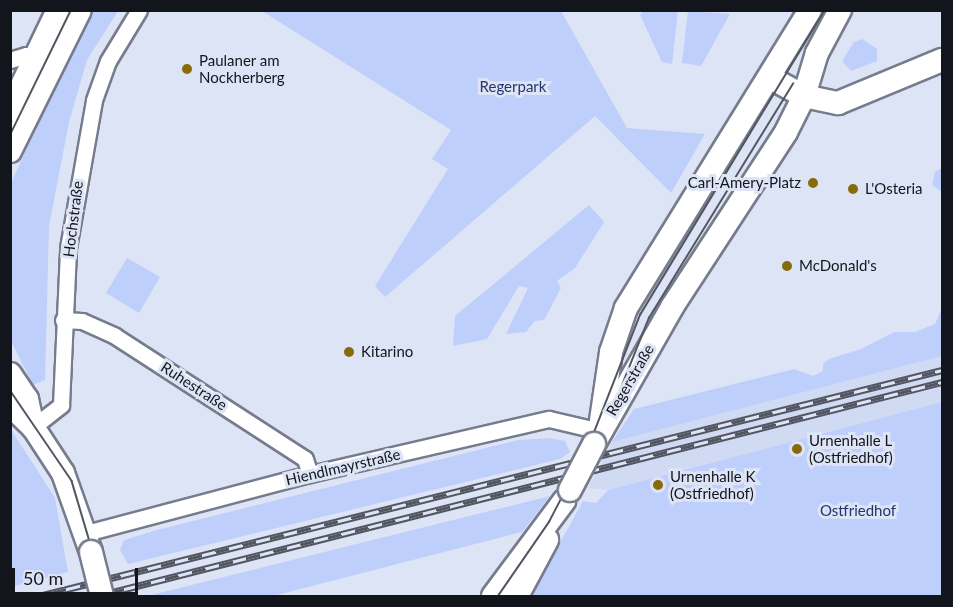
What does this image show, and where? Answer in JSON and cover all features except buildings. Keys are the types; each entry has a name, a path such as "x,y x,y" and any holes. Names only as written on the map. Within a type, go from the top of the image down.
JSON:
{"main road":[{"path":"10,110 58,10"},
{"path":"10,151 80,10"},
{"name":"Regerstraße","path":"597,437 611,352 626,308 771,78 810,10"},
{"name":"Regerstraße","path":"597,437 683,289 786,132 804,96 817,53 840,10"},
{"path":"771,78 804,96 847,102 942,60"},
{"path":"10,374 27,399 33,427"},
{"path":"10,405 33,427 69,483 88,542 102,597"},
{"path":"517,597 597,437"},
{"path":"493,597 567,496"}],"street":[{"name":"Hochstraße","path":"33,427 61,405 68,248 84,138 104,68 139,10"},
{"path":"10,60 26,55 35,59"},
{"name":"Ruhestraße","path":"63,320 82,321 115,336 305,459 310,474"},
{"name":"Hiendlmayrstraße","path":"88,542 310,474 549,419 597,437"}],"shaded area":[{"path":"942,356 942,402 608,490 588,488 612,442"}],"green space":[{"path":"89,11 118,11 87,60 69,122 49,226 45,380 33,385 11,341 11,183"},
{"name":"Regerpark","path":"262,11 561,11 627,128 705,134 671,193 595,116 385,297 375,286 448,169 432,159 451,130"},
{"path":"643,11 678,11 672,64 662,62 640,15"},
{"path":"688,11 730,14 701,66 682,63"},
{"path":"862,39 877,49 877,61 851,71 842,61 854,42"},
{"path":"942,168 942,192 932,185 935,172"},
{"path":"589,205 604,222 575,268 557,281 561,288 544,320 535,321 526,332 506,334 528,288 519,286 487,339 453,346 455,316"},
{"path":"127,258 160,277 139,313 106,293"},
{"path":"942,308 942,356 612,442 634,409 794,369 813,376 823,371 823,364 829,359 861,349 894,332 915,332 935,324"},
{"name":"Ostfriedhof","path":"942,402 942,596 531,596 583,501 596,503 608,490"},
{"path":"10,428 55,498 68,572 11,587"},
{"path":"549,438 565,441 570,452 560,459 128,564 120,550 124,540 157,530 518,440"},
{"path":"550,496 522,532 273,596 147,596"}],"tram line":[{"path":"10,135 71,10"},
{"path":"498,596 549,522 589,445 640,315 825,10"},
{"path":"614,405 649,318 793,84"},
{"path":"10,390 72,481 106,596"}],"railway":[{"path":"39,596 942,370"},
{"path":"97,596 942,382"}],"place":[{"name":"Paulaner am Nockherberg","path":"187,69"},
{"name":"Carl-Amery-Platz","path":"813,183"},
{"name":"L'Osteria","path":"853,189"},
{"name":"McDonald's","path":"787,266"},
{"name":"Kitarino","path":"349,352"},
{"name":"Urnenhalle L (Ostfriedhof)","path":"797,449"},
{"name":"Urnenhalle K (Ostfriedhof)","path":"658,485"}]}
